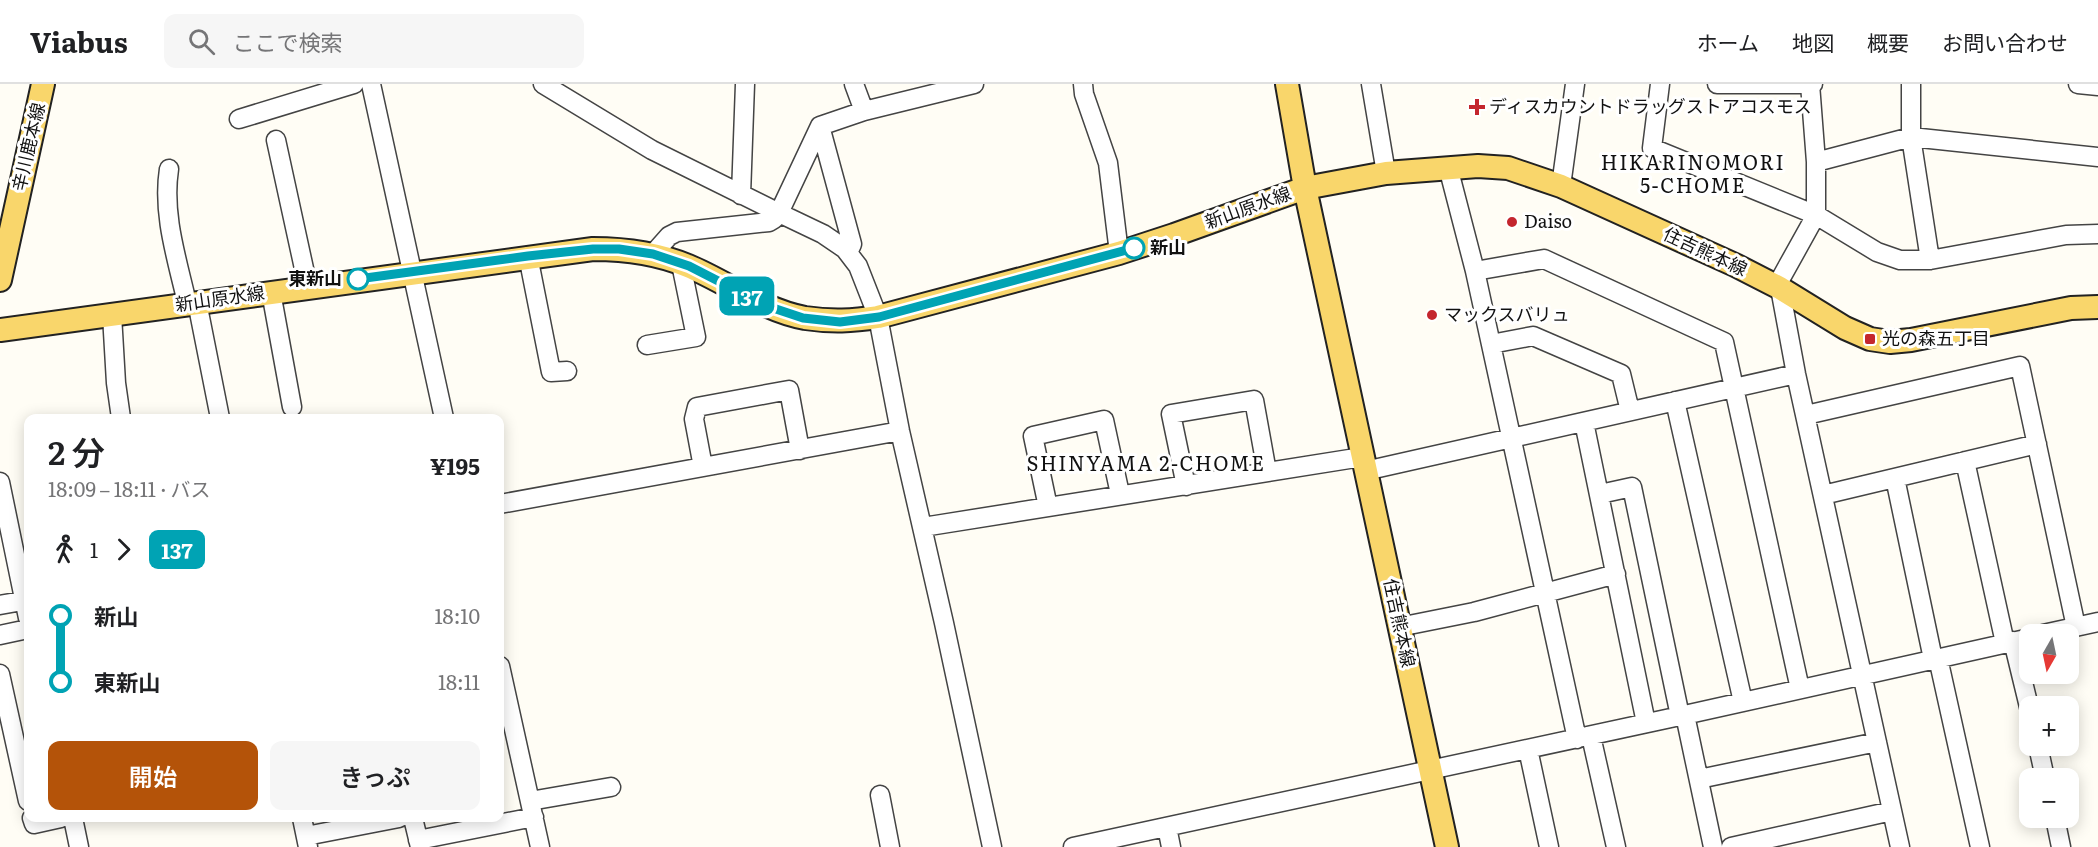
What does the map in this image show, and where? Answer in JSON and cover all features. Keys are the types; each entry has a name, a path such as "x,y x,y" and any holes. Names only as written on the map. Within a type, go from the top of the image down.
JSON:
{"main road":[{"name":"辛川鹿本線","path":"0,280 43,84"},
{"name":"住吉熊本線","path":"1287,84 1305,188 1447,847"},
{"name":"住吉熊本線","path":"1305,188 1386,172 1478,166 1508,168 1561,186 1735,265 1778,287 1845,328 1870,339 1890,342 2071,308 2098,307"},
{"name":"新山原水線","path":"0,330 528,256 593,249 619,249 653,254 681,264 767,306 803,318 840,322 879,317 1119,253 1305,188"}],"street":[{"path":"239,119 354,84"},
{"path":"371,84 443,414"},
{"path":"543,84 652,150 823,234 848,253 858,266 879,317 900,431 992,847"},
{"path":"741,195 745,84"},
{"path":"854,84 864,111"},
{"path":"653,254 669,236 676,232 769,222 774,219 779,213 820,126 864,111 974,84"},
{"path":"1083,84 1084,94 1108,163 1119,253"},
{"path":"1371,84 1386,172"},
{"path":"1561,186 1575,84"},
{"path":"1660,84 1652,148 1816,215 1877,252 1900,260 1930,260 2066,235 2098,234"},
{"path":"1717,84 1811,84 1816,162 1816,215 1778,287 1900,847"},
{"path":"1911,84 1911,137 1930,260"},
{"path":"2078,84 2098,86"},
{"path":"820,126 852,244 848,253"},
{"path":"1816,162 1911,137 2098,157"},
{"path":"276,140 308,287"},
{"path":"1448,167 1475,271 1546,594 1616,847"},
{"path":"169,169 166,186 168,221 192,303 219,414"},
{"path":"528,256 551,372 567,371"},
{"path":"1475,271 1544,259 1724,342 1800,689"},
{"path":"647,345 696,337 681,264"},
{"path":"271,292 292,407"},
{"path":"112,315 120,414"},
{"path":"1491,344 1533,336 1621,374 1630,411"},
{"path":"1806,415 2020,366 2075,624"},
{"path":"923,527 1267,472 1364,464 1510,438 1796,374"},
{"path":"703,467 694,419 696,406 789,390 800,450"},
{"path":"1186,486 1171,414 1254,400 1267,472"},
{"path":"1675,401 1743,702"},
{"path":"1048,507 1033,436 1104,420 1120,494"},
{"path":"1584,422 1646,723"},
{"path":"504,503 900,431"},
{"path":"1823,495 2037,444"},
{"path":"1965,461 2016,641 2027,696"},
{"path":"1895,478 1980,847"},
{"path":"0,482 4,517 24,594"},
{"path":"1600,494 1632,487 1713,847"},
{"path":"1400,627 1546,594 1616,574"},
{"path":"0,605 24,606"},
{"path":"2079,627 2097,627"},
{"path":"0,635 24,630"},
{"path":"1073,847 1105,843 1167,827 2016,641"},
{"path":"0,674 24,783"},
{"path":"504,706 540,847"},
{"path":"1699,779 1877,742"},
{"path":"1528,749 1549,847"},
{"path":"504,817 611,787"},
{"path":"880,795 890,847"},
{"path":"1731,847 1892,811"},
{"path":"74,822 80,847"},
{"path":"303,822 307,842 384,822"},
{"path":"414,822 419,843 489,822"},
{"path":"1167,827 1171,847"},
{"path":"2057,828 2061,847"}],"bus line":[{"name":"137","path":"358,279 528,256 593,249 619,249 653,254 689,266 767,306 803,318 840,322 879,317 1134,248"}],"place":[{"name":"ディスカウントドラッグストアコスモス","path":"1477,107"},
{"name":"Daiso","path":"1512,222"},
{"name":"新山","path":"1134,248"},
{"name":"東新山","path":"358,279"},
{"name":"マックスバリュ","path":"1432,315"},
{"name":"光の森五丁目","path":"1870,339"}],"district":[{"name":"HIKARINOMORI 5-CHOME","path":"1693,174"},
{"name":"SHINYAMA 2-CHOME","path":"1146,464"}]}
